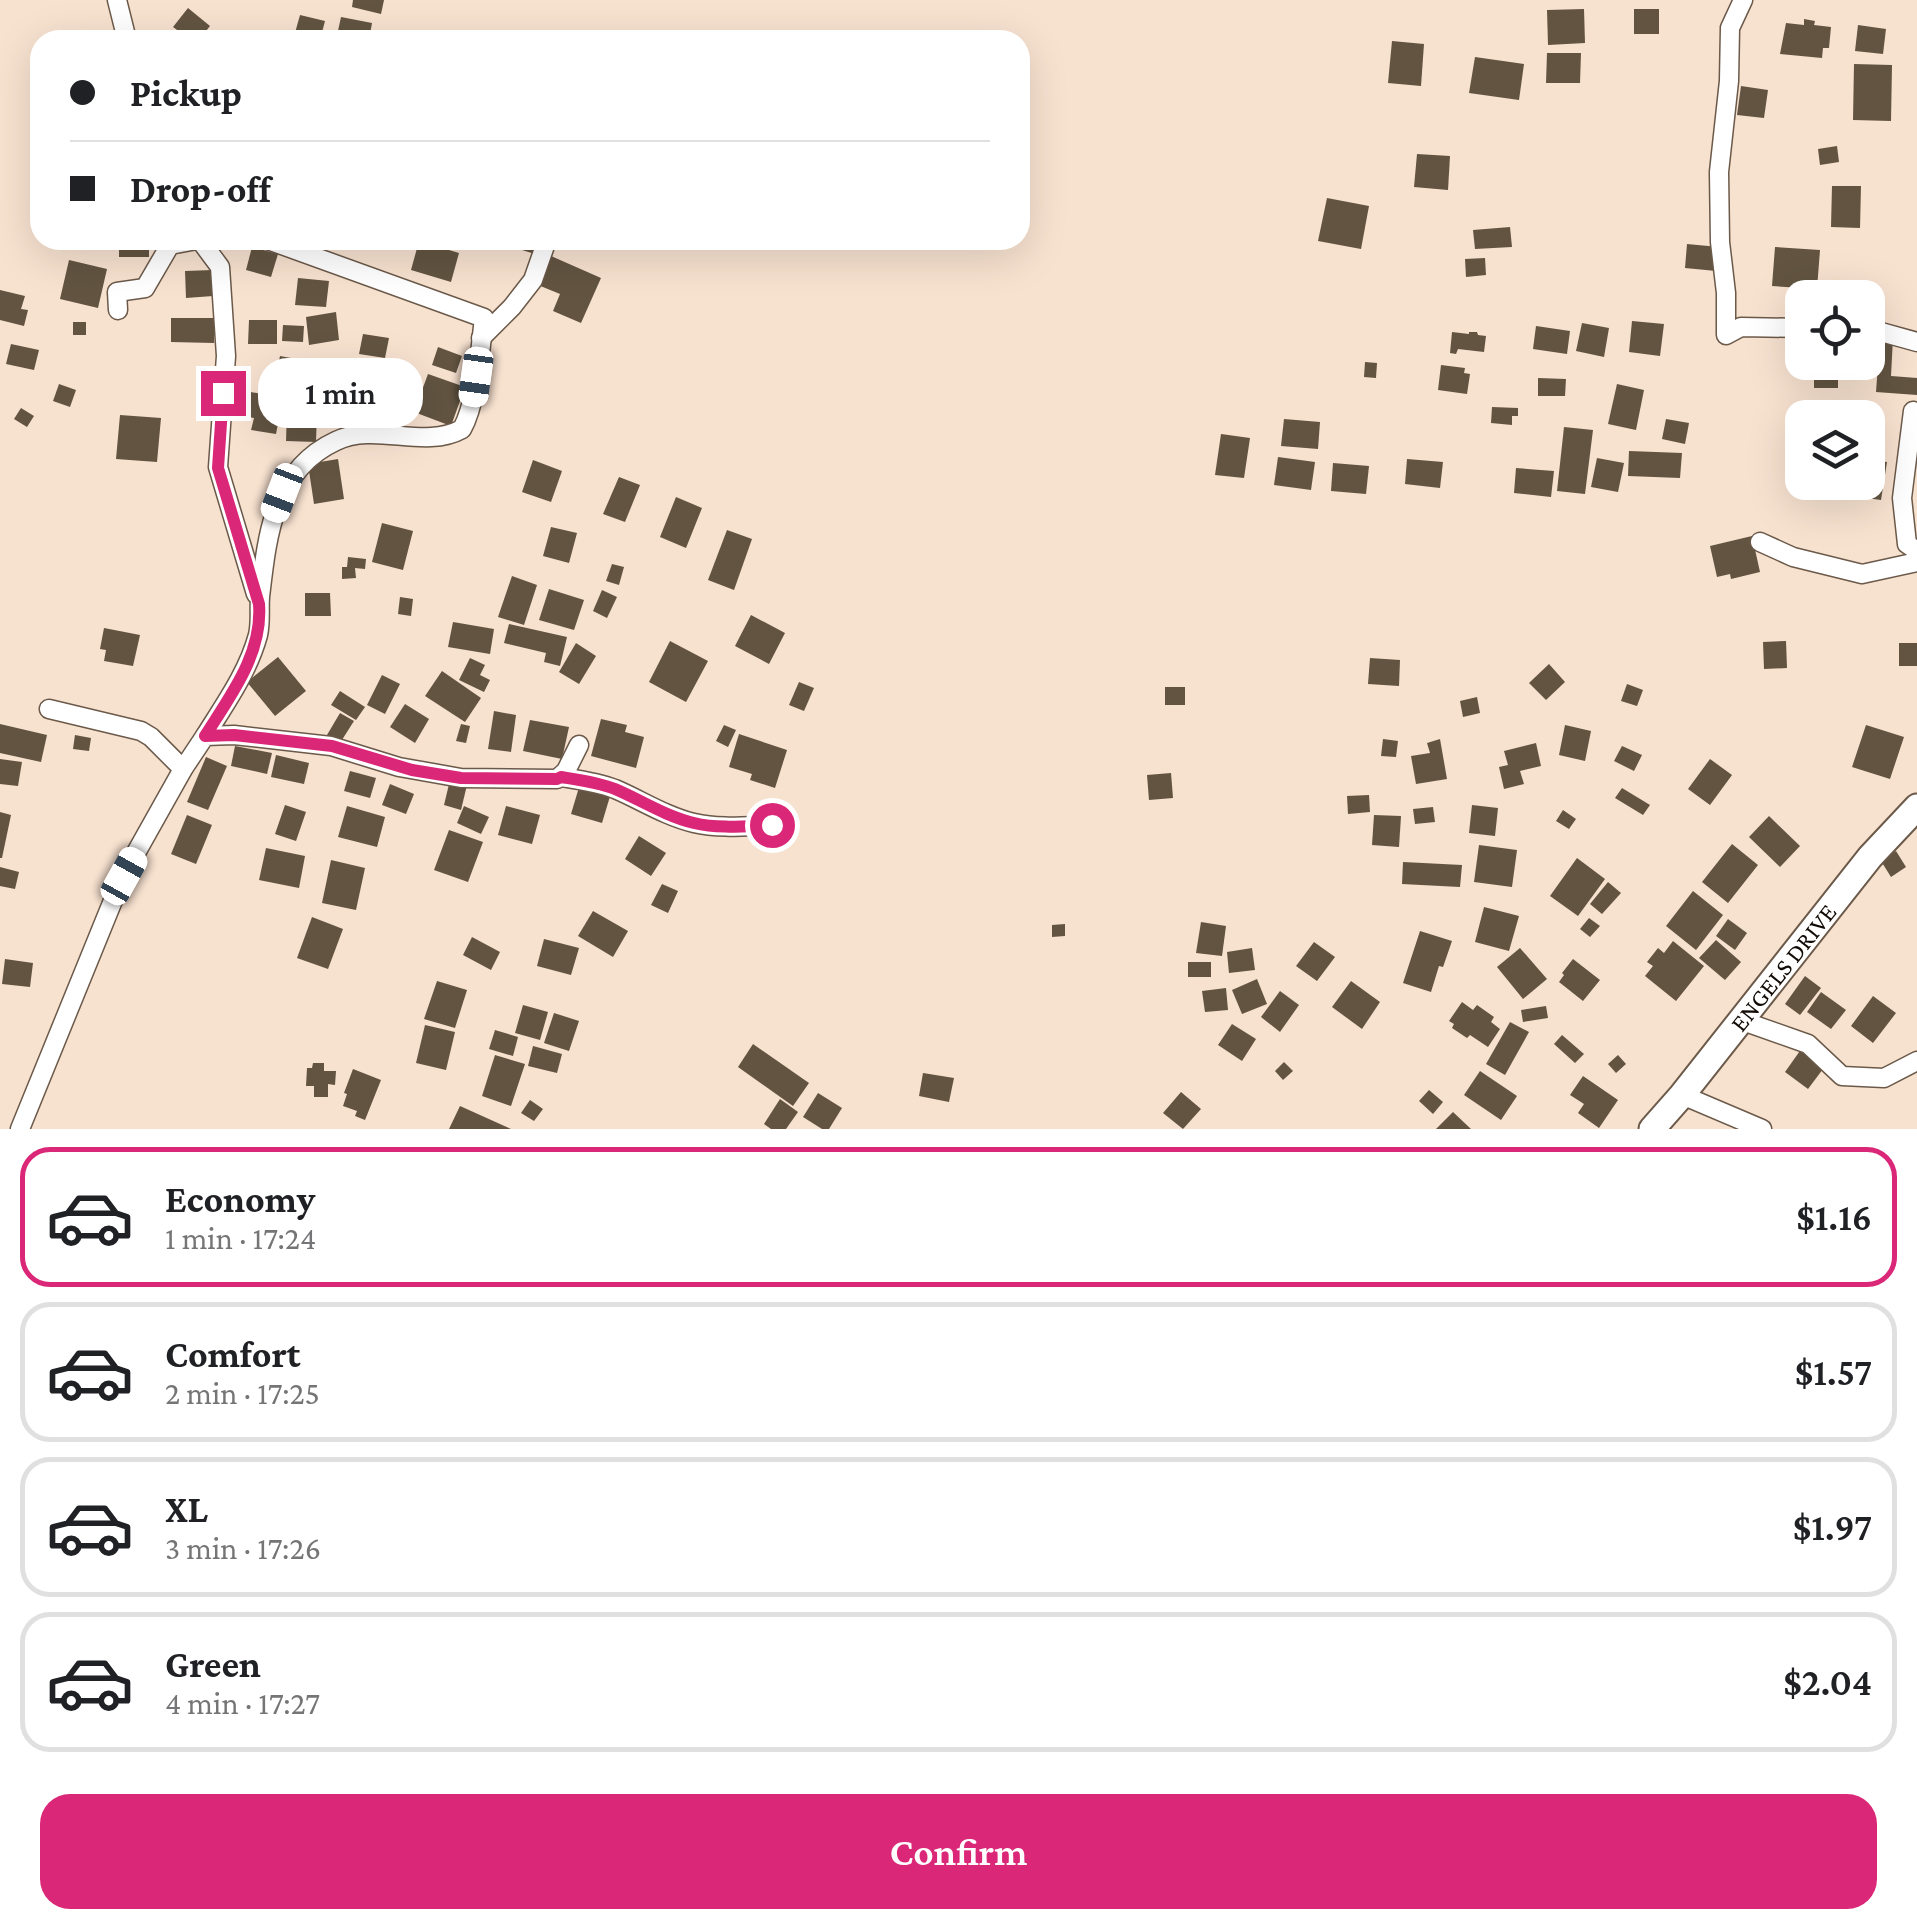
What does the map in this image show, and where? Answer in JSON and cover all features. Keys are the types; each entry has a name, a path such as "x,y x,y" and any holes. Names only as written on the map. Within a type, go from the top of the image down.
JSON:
{"street":[{"path":"117,0 124,30"},
{"path":"1743,0 1730,28 1729,81 1719,172 1726,335 1741,327 1785,328"},
{"path":"118,310 117,292 144,288 167,250"},
{"path":"206,250 220,267 226,356 218,468 259,604"},
{"path":"20,1129 124,876 250,658 260,620 269,529 282,493 308,458 337,440 370,432 440,437 462,429 470,416 484,318 296,250"},
{"path":"482,338 532,280 542,250"},
{"path":"1885,334 1917,342"},
{"path":"1912,411 1902,498 1906,544 1917,551"},
{"path":"1760,542 1793,557 1862,574 1917,562"},
{"path":"49,709 141,731 183,769"},
{"path":"205,736 234,735 332,746 412,770 461,778 561,777 595,782 692,823 715,827 772,825"},
{"path":"561,777 579,745"},
{"name":"ENGELS DRIVE","path":"1652,1129 1870,856 1917,807"},
{"path":"1740,1020 1808,1044 1842,1076 1884,1078 1917,1060"},
{"path":"1682,1094 1762,1129"}],"building":[{"path":"353,0 384,0 381,14 352,7"},
{"path":"188,8 210,26 207,30 173,27"},
{"path":"1584,9 1585,43 1548,45 1547,10"},
{"path":"1634,9 1659,9 1659,34 1634,34"},
{"path":"300,15 325,21 323,30 296,30"},
{"path":"341,17 372,23 371,30 338,30"},
{"path":"1804,19 1831,27 1829,48 1823,48 1822,58 1780,54 1786,23 1804,25"},
{"path":"1858,25 1886,29 1883,54 1855,51"},
{"path":"1392,41 1424,44 1421,86 1388,83"},
{"path":"1547,53 1581,53 1580,83 1546,83"},
{"path":"1475,57 1524,64 1519,100 1469,93"},
{"path":"1854,64 1892,65 1891,121 1853,120"},
{"path":"1741,86 1768,90 1764,118 1737,115"},
{"path":"1837,146 1839,162 1820,165 1818,149"},
{"path":"1417,154 1450,156 1448,190 1414,187"},
{"path":"1832,186 1861,186 1860,228 1831,227"},
{"path":"1327,198 1369,206 1361,249 1318,241"},
{"path":"1510,227 1512,247 1475,249 1473,230"},
{"path":"1687,244 1719,247 1716,271 1685,268"},
{"path":"1775,247 1820,250 1818,280 1785,280 1785,287 1772,286"},
{"path":"119,250 149,250 149,257 119,257"},
{"path":"251,250 278,254 271,277 246,270"},
{"path":"417,250 459,253 451,282 411,270"},
{"path":"551,256 601,278 581,323 553,311 560,294 538,285"},
{"path":"1485,258 1486,275 1466,277 1465,259"},
{"path":"69,260 107,269 98,308 60,299"},
{"path":"212,270 213,296 186,298 185,271"},
{"path":"298,278 329,281 326,307 295,305"},
{"path":"0,290 25,296 21,309 28,310 24,326 0,320"},
{"path":"336,312 339,340 309,345 306,317"},
{"path":"171,318 214,318 214,343 171,342"},
{"path":"249,320 277,320 277,344 248,344"},
{"path":"1632,321 1664,324 1660,356 1629,352"},
{"path":"73,322 86,322 86,335 73,335"},
{"path":"1582,323 1609,328 1604,357 1576,351"},
{"path":"283,325 304,326 303,342 282,341"},
{"path":"1536,326 1570,331 1567,354 1533,349"},
{"path":"1452,332 1486,336 1484,352 1458,349 1456,354 1450,353"},
{"path":"363,334 389,338 385,358 359,354"},
{"path":"1885,337 1893,338 1891,376 1917,378 1917,395 1876,392 1877,380 1885,380"},
{"path":"11,344 39,350 34,370 6,364"},
{"path":"438,347 462,356 456,373 432,365"},
{"path":"280,356 291,358 290,383 275,380"},
{"path":"1365,362 1377,363 1376,378 1364,377"},
{"path":"1441,365 1465,368 1464,373 1470,374 1467,394 1438,390"},
{"path":"365,367 407,378 396,418 354,407"},
{"path":"428,374 465,387 451,426 414,412"},
{"path":"1538,378 1566,379 1565,396 1538,396"},
{"path":"1814,380 1838,380 1838,388 1814,388"},
{"path":"59,384 76,390 70,407 53,401"},
{"path":"1617,384 1644,390 1636,430 1608,424"},
{"path":"240,390 283,398 276,434 251,430 254,418 236,415"},
{"path":"1492,407 1518,408 1518,416 1512,416 1512,425 1491,423"},
{"path":"21,408 34,416 27,427 14,419"},
{"path":"287,410 317,411 316,442 286,441"},
{"path":"120,415 161,418 157,462 116,459"},
{"path":"1284,419 1320,422 1318,449 1281,446"},
{"path":"1666,419 1689,423 1685,444 1662,439"},
{"path":"1564,427 1593,430 1585,494 1557,491"},
{"path":"1221,434 1250,438 1244,478 1215,475"},
{"path":"1629,451 1682,453 1680,478 1628,476"},
{"path":"1278,457 1315,462 1311,490 1274,485"},
{"path":"1597,458 1624,463 1618,492 1591,487"},
{"path":"338,459 344,499 314,504 308,464"},
{"path":"1407,459 1443,462 1440,488 1405,484"},
{"path":"533,460 562,471 551,502 522,492"},
{"path":"1333,463 1369,466 1366,494 1331,491"},
{"path":"1516,468 1554,471 1551,497 1514,493"},
{"path":"619,477 640,485 625,522 603,514"},
{"path":"676,497 702,508 686,548 660,537"},
{"path":"382,523 413,531 403,570 372,562"},
{"path":"551,527 577,533 569,563 543,556"},
{"path":"727,530 752,539 734,590 708,580"},
{"path":"1752,536 1760,572 1731,579 1730,574 1717,577 1710,546"},
{"path":"348,557 366,559 365,569 355,568 356,578 342,579 342,567 347,567"},
{"path":"612,564 624,567 619,585 606,581"},
{"path":"512,576 537,585 524,625 498,617"},
{"path":"549,589 584,600 574,630 539,620"},
{"path":"602,590 617,597 607,618 593,611"},
{"path":"305,593 330,593 331,616 305,616"},
{"path":"400,597 413,599 411,616 398,614"},
{"path":"751,615 785,633 769,664 735,646"},
{"path":"453,622 494,629 490,654 448,647"},
{"path":"509,624 567,637 560,666 544,662 546,653 504,643"},
{"path":"104,628 140,635 133,666 104,661 106,650 100,649"},
{"path":"670,641 708,661 686,702 649,682"},
{"path":"1786,641 1787,668 1764,669 1763,642"},
{"path":"576,643 596,656 579,684 559,672"},
{"path":"1899,643 1917,643 1917,666 1899,666"},
{"path":"278,657 306,691 275,716 247,682"},
{"path":"470,658 485,665 480,675 490,680 484,692 459,680"},
{"path":"1370,658 1400,660 1399,686 1368,684"},
{"path":"1549,664 1565,682 1546,700 1529,683"},
{"path":"442,671 481,698 465,722 425,696"},
{"path":"382,675 400,684 385,714 367,705"},
{"path":"799,682 814,688 804,711 789,705"},
{"path":"1627,684 1643,690 1637,706 1621,701"},
{"path":"1165,687 1185,687 1185,705 1165,705"},
{"path":"340,691 365,707 356,720 331,705"},
{"path":"1477,697 1480,713 1463,717 1460,701"},
{"path":"405,704 429,719 415,743 390,727"},
{"path":"494,711 516,715 511,752 488,749"},
{"path":"340,713 354,721 340,743 327,735"},
{"path":"601,719 627,725 625,732 644,737 636,768 591,756"},
{"path":"530,720 569,727 562,759 523,751"},
{"path":"0,724 47,735 41,762 0,753"},
{"path":"461,724 470,726 466,743 456,741"},
{"path":"724,725 736,730 728,747 716,741"},
{"path":"1565,725 1591,731 1585,761 1559,755"},
{"path":"1866,725 1904,737 1890,779 1852,767"},
{"path":"739,734 787,750 775,788 750,780 752,774 729,767"},
{"path":"75,735 91,738 89,751 73,749"},
{"path":"1383,739 1398,741 1396,757 1381,756"},
{"path":"1440,739 1447,779 1416,784 1411,756 1430,753 1427,743"},
{"path":"1536,743 1541,766 1520,771 1524,784 1504,789 1499,767 1508,765 1504,751"},
{"path":"235,746 272,753 267,774 231,766"},
{"path":"1622,746 1642,755 1634,771 1614,761"},
{"path":"276,755 309,763 304,784 271,777"},
{"path":"206,757 227,766 208,810 187,802"},
{"path":"0,759 22,762 18,786 0,784"},
{"path":"1710,759 1732,775 1710,805 1688,789"},
{"path":"350,771 376,778 370,798 344,791"},
{"path":"1171,773 1173,798 1149,800 1147,775"},
{"path":"450,780 467,785 461,810 444,805"},
{"path":"390,784 414,794 406,814 382,805"},
{"path":"580,784 611,793 602,823 571,814"},
{"path":"1622,788 1650,805 1643,815 1615,798"},
{"path":"1369,795 1370,812 1348,814 1347,796"},
{"path":"285,805 306,812 296,841 275,834"},
{"path":"1472,805 1498,808 1495,836 1469,833"},
{"path":"347,806 385,817 377,847 338,837"},
{"path":"464,806 489,817 481,834 457,823"},
{"path":"506,806 540,815 532,844 498,835"},
{"path":"1433,807 1435,822 1415,824 1413,809"},
{"path":"1563,810 1576,819 1569,829 1556,821"},
{"path":"0,812 11,815 2,858 0,858"},
{"path":"187,815 212,825 196,864 171,854"},
{"path":"1374,815 1401,816 1399,847 1372,845"},
{"path":"1769,816 1800,846 1780,867 1749,837"},
{"path":"449,830 483,842 468,882 434,870"},
{"path":"639,836 666,853 651,876 625,859"},
{"path":"1732,844 1758,865 1728,903 1702,882"},
{"path":"1479,845 1517,850 1512,887 1474,882"},
{"path":"266,848 305,856 299,888 259,880"},
{"path":"1896,851 1906,867 1891,877 1881,861"},
{"path":"1577,858 1605,879 1578,916 1550,896"},
{"path":"331,860 365,868 356,910 322,903"},
{"path":"1403,862 1462,865 1460,887 1402,884"},
{"path":"0,867 19,872 15,889 0,886"},
{"path":"1608,882 1621,893 1602,914 1590,904"},
{"path":"662,884 678,891 668,913 651,905"},
{"path":"1693,891 1723,915 1696,950 1666,926"},
{"path":"1484,907 1519,916 1509,951 1475,942"},
{"path":"593,911 628,931 613,957 578,936"},
{"path":"312,917 343,929 328,969 297,958"},
{"path":"1589,918 1600,926 1590,937 1580,929"},
{"path":"1728,919 1747,933 1735,950 1716,936"},
{"path":"1201,922 1226,926 1222,956 1196,953"},
{"path":"1065,924 1065,936 1052,937 1052,925"},
{"path":"1420,931 1452,941 1431,992 1403,983"},
{"path":"472,937 500,952 491,970 463,955"},
{"path":"544,939 579,948 571,975 537,966"},
{"path":"1716,940 1741,962 1725,980 1699,958"},
{"path":"1673,941 1704,966 1676,1001 1645,976 1653,966 1647,962 1658,948 1664,953"},
{"path":"1314,942 1335,957 1317,981 1296,966"},
{"path":"1252,948 1255,970 1229,973 1227,952"},
{"path":"1520,948 1547,979 1523,999 1497,967"},
{"path":"5,959 33,963 30,987 2,984"},
{"path":"1573,959 1600,980 1583,1001 1559,982"},
{"path":"1188,962 1211,962 1211,977 1188,977"},
{"path":"1805,976 1821,988 1800,1015 1785,1004"},
{"path":"1257,979 1267,1004 1242,1014 1232,990"},
{"path":"437,981 467,990 455,1028 424,1019"},
{"path":"1351,981 1380,1002 1362,1029 1332,1007"},
{"path":"1226,988 1228,1010 1205,1012 1202,991"},
{"path":"1280,991 1299,1005 1280,1032 1261,1017"},
{"path":"1821,992 1846,1010 1831,1029 1807,1012"},
{"path":"1873,996 1896,1013 1873,1043 1851,1026"},
{"path":"1462,1002 1473,1010 1477,1005 1494,1017 1491,1022 1500,1029 1488,1047 1452,1028 1454,1024 1449,1021"},
{"path":"523,1005 548,1012 540,1040 515,1033"},
{"path":"1546,1006 1548,1018 1523,1022 1521,1010"},
{"path":"554,1013 579,1021 569,1051 544,1043"},
{"path":"1510,1022 1529,1032 1505,1075 1486,1064"},
{"path":"1232,1024 1256,1039 1242,1061 1218,1045"},
{"path":"425,1025 455,1032 446,1070 416,1063"},
{"path":"495,1030 518,1037 513,1056 489,1049"},
{"path":"1562,1035 1584,1054 1575,1063 1554,1044"},
{"path":"753,1044 809,1083 793,1106 738,1067"},
{"path":"533,1046 562,1054 557,1073 528,1066"},
{"path":"1802,1048 1826,1065 1808,1089 1785,1072"},
{"path":"495,1055 525,1064 511,1106 482,1096"},
{"path":"1618,1055 1626,1064 1616,1073 1608,1064"},
{"path":"1284,1062 1293,1071 1283,1080 1275,1071"},
{"path":"313,1063 324,1063 324,1071 336,1071 335,1085 328,1084 328,1097 314,1097 314,1086 306,1086 307,1068 312,1068"},
{"path":"353,1069 381,1080 365,1120 355,1116 357,1111 343,1106"},
{"path":"1480,1071 1517,1096 1501,1120 1464,1095"},
{"path":"923,1073 954,1078 949,1102 919,1096"},
{"path":"1583,1076 1618,1100 1599,1128 1578,1113 1584,1104 1570,1095"},
{"path":"1429,1090 1443,1102 1433,1114 1419,1101"},
{"path":"1181,1092 1201,1109 1183,1129 1163,1113"},
{"path":"818,1093 842,1108 829,1129 803,1117"},
{"path":"780,1099 798,1112 786,1129 771,1129 764,1124"},
{"path":"530,1100 543,1109 534,1121 521,1113"},
{"path":"460,1106 511,1129 449,1129"},
{"path":"1453,1112 1471,1129 1436,1129"}],"route":[{"path":"223,393 218,468 259,604 260,620 250,658 205,736 234,735 332,746 399,767 461,778 561,777 595,782 692,823 715,827 772,825"}]}
